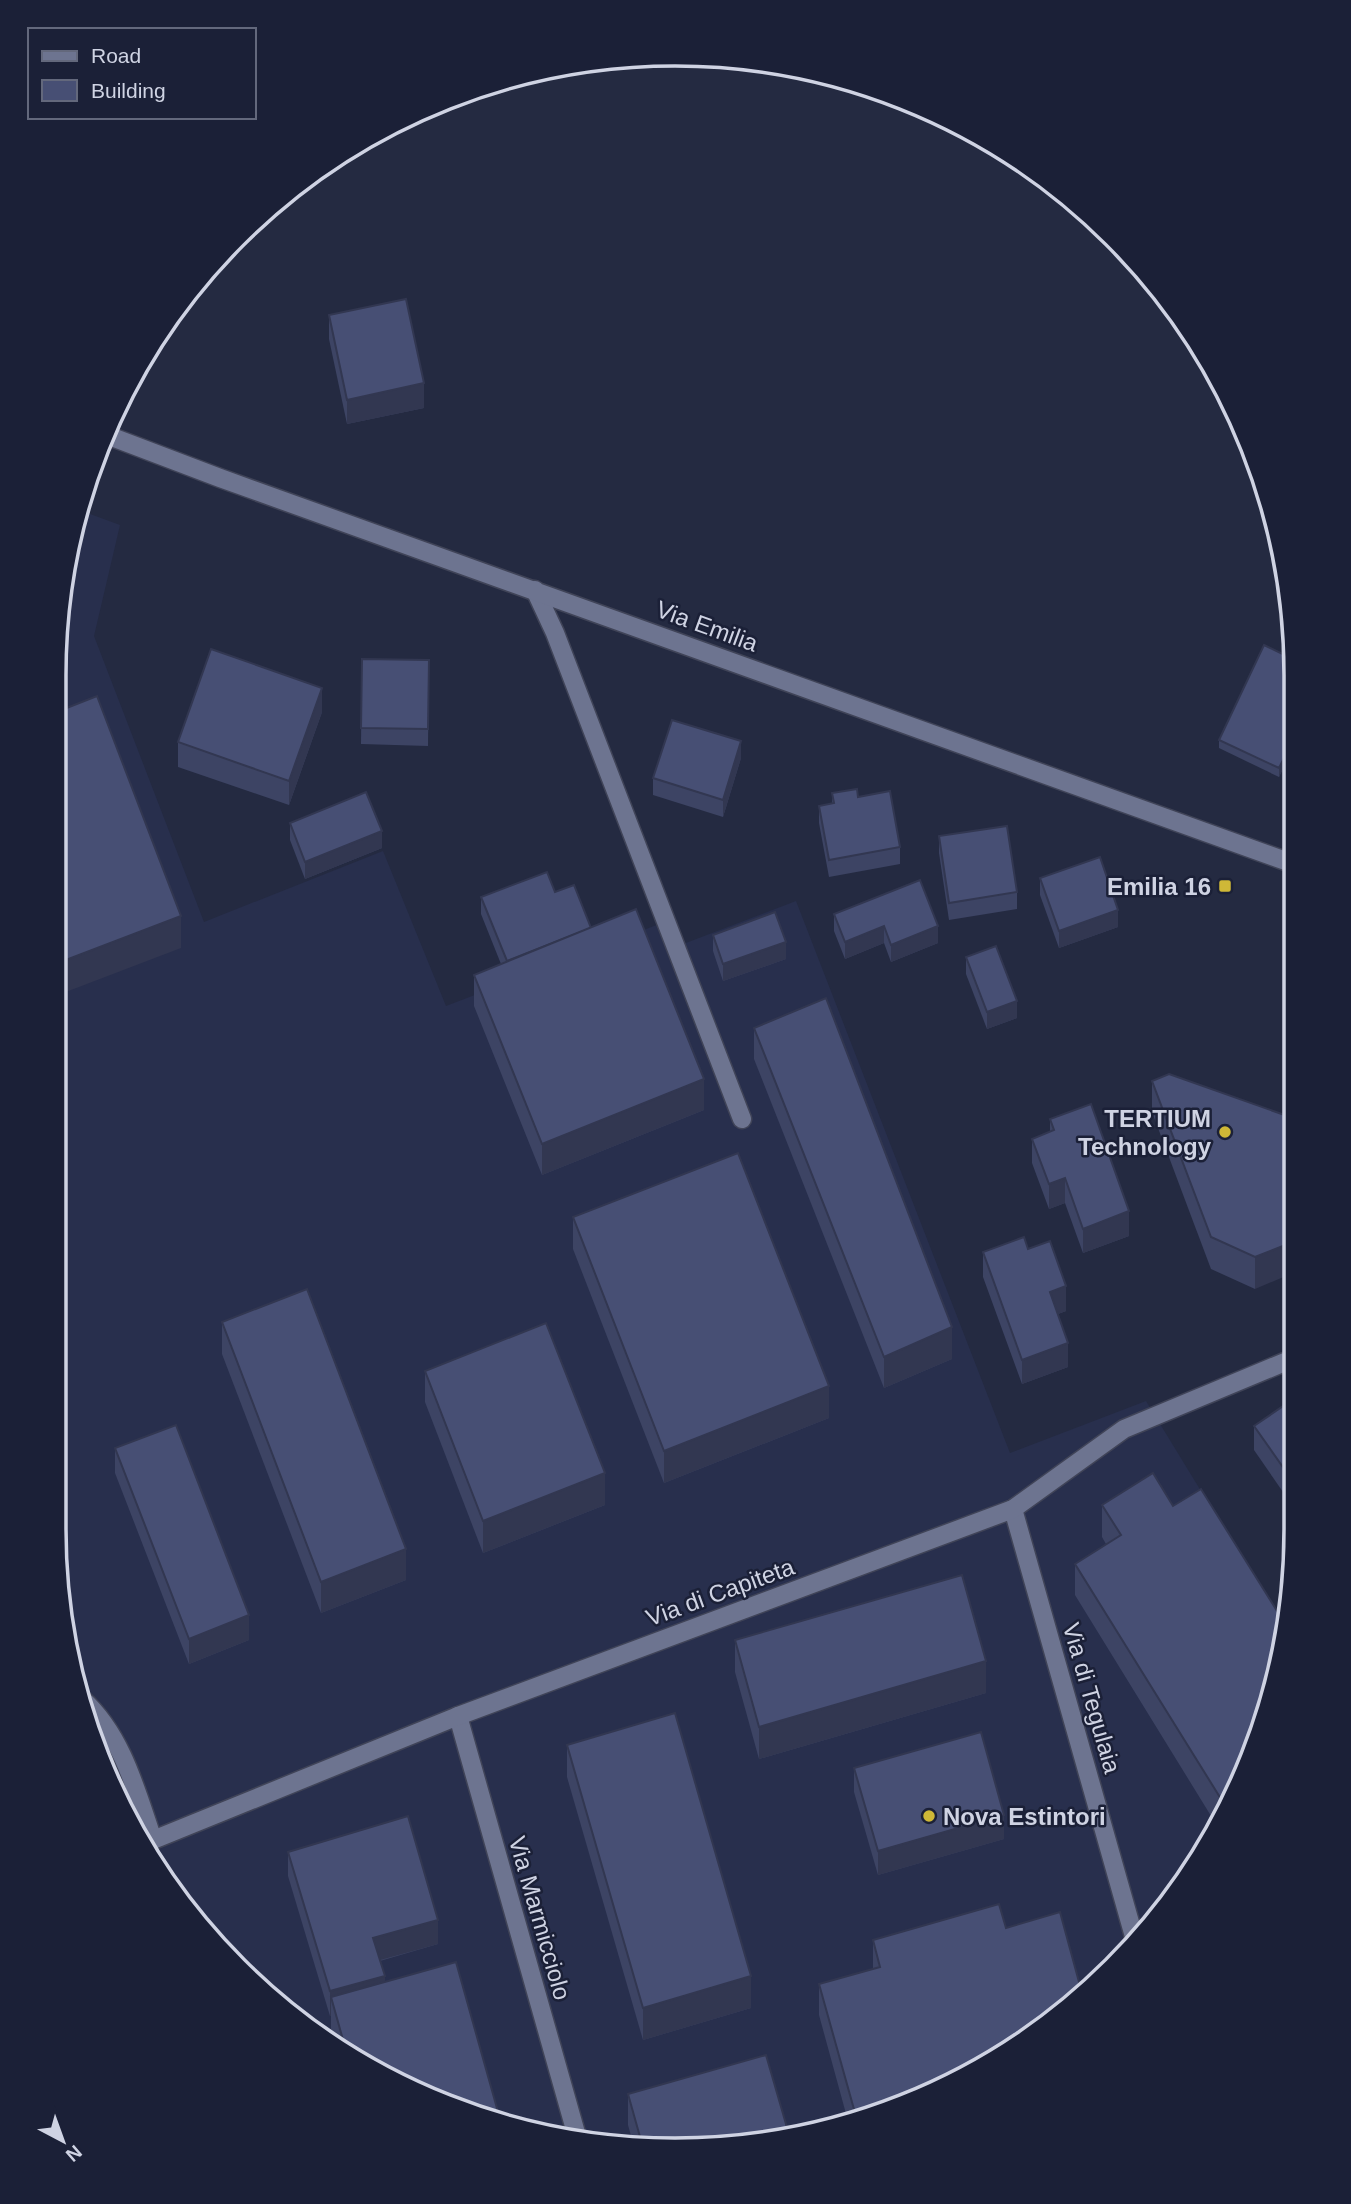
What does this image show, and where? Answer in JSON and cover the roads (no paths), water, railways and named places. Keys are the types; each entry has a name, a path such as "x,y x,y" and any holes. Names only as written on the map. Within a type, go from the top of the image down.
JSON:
{"street":[{"name":"Via Emilia","path":"115,438 1284,860"},
{"path":"535,590 555,633 742,1119"},
{"name":"Via di Capiteta","path":"153,1840 458,1716 1013,1509 1124,1429 1284,1363"},
{"name":"Via di Tegulaia","path":"1013,1509 1132,1931"},
{"path":"95,1710 123,1755 149,1834"},
{"name":"Via Marmicciolo","path":"458,1716 575,2129"}],"place":[{"name":"Emilia 16","path":"1225,886"},
{"name":"TERTIUM Technology","path":"1225,1132"},
{"name":"Nova Estintori","path":"929,1816"}]}
